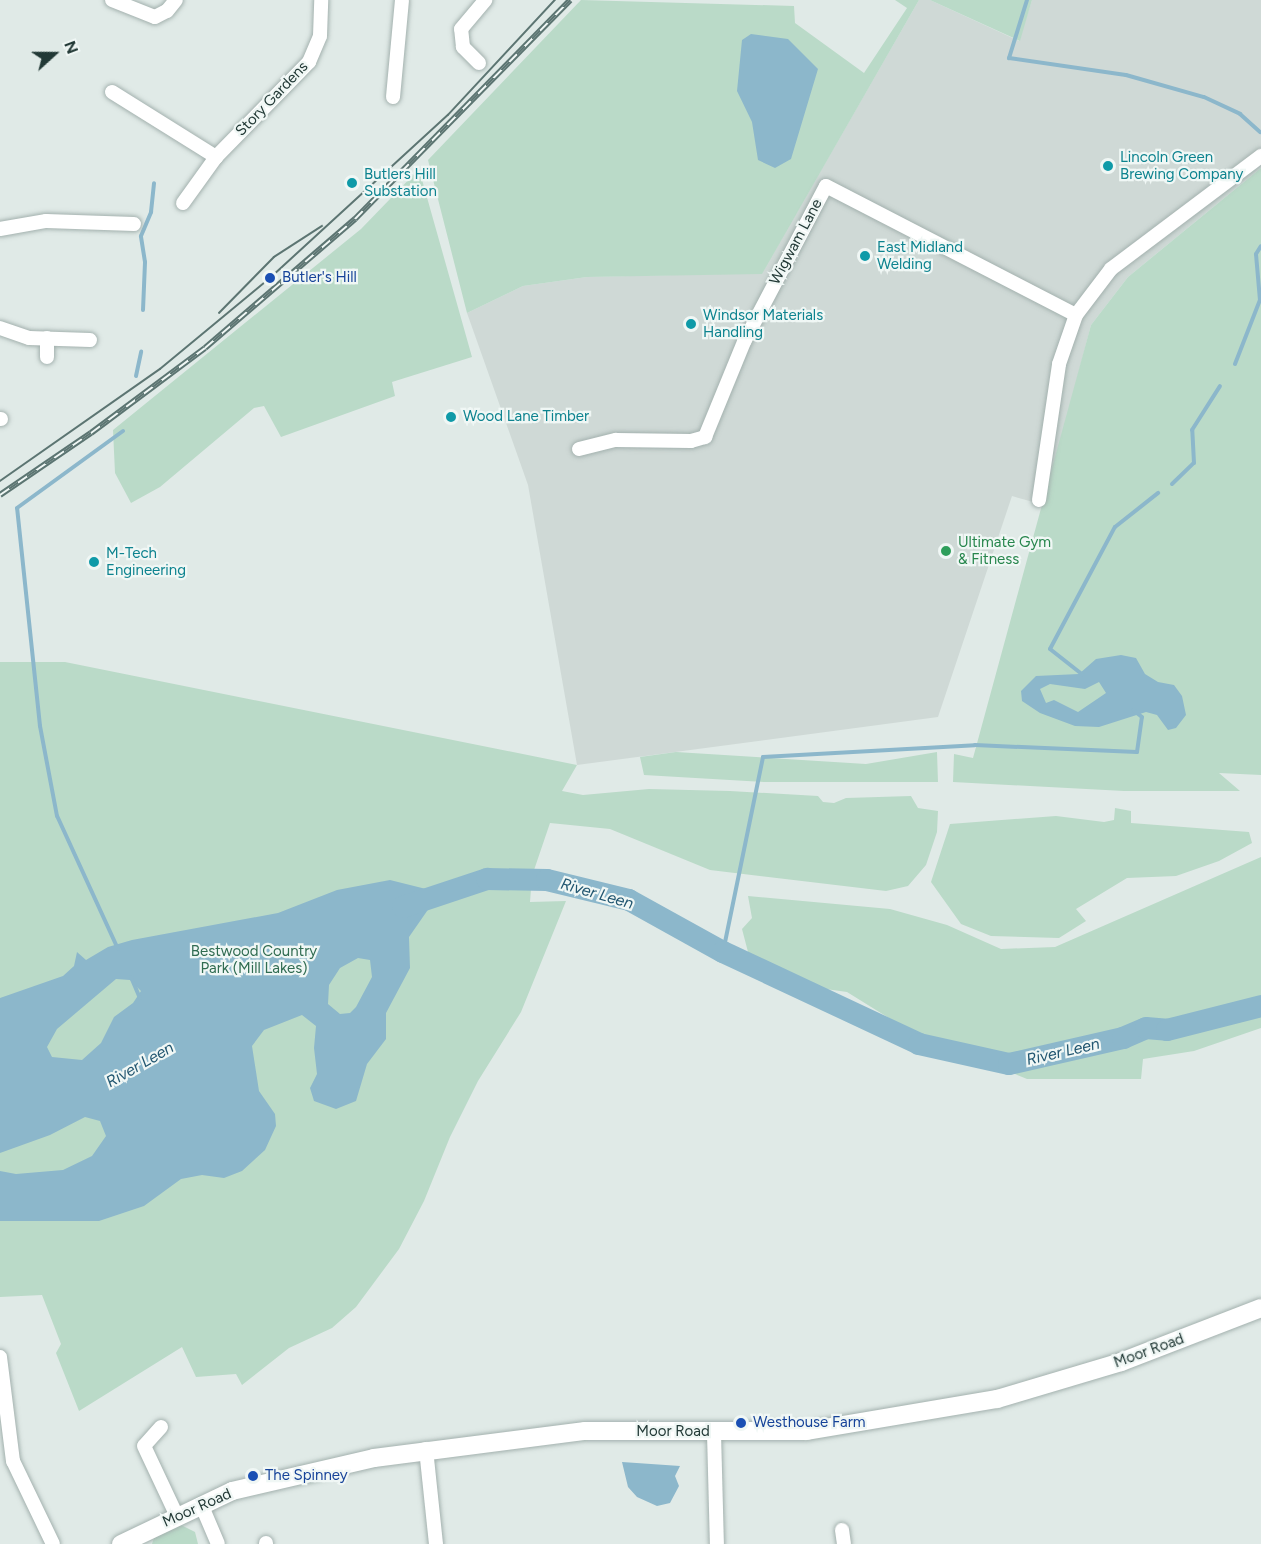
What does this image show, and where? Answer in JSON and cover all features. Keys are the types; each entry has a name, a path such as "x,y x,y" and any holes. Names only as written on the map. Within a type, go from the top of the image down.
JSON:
{"main road":[{"name":"Moor Road","path":"131,1542 177,1516 232,1491 307,1472 426,1449 585,1431 807,1431 997,1399 1121,1362 1261,1308"}],"street":[{"path":"112,0 155,17 176,0"},
{"name":"Story Gardens","path":"183,203 216,157 309,62 320,36 321,0"},
{"path":"393,97 402,0"},
{"path":"479,63 465,50 460,41 461,29 485,0"},
{"path":"455,61 465,50"},
{"path":"112,92 216,157"},
{"path":"1039,500 1059,364 1076,315 1111,269 1261,156"},
{"name":"Wigwam Lane","path":"579,449 616,440 691,441 705,437 744,342 826,186 1076,315"},
{"path":"0,229 46,222 134,224"},
{"path":"0,328 28,338 90,340"},
{"path":"47,338 47,357"},
{"path":"0,1357 4,1443 52,1544"},
{"path":"161,1427 144,1446 177,1516"},
{"path":"714,1432 717,1544"},
{"path":"426,1449 436,1544"},
{"path":"201,1504 218,1544"}],"shaded area":[{"path":"919,0 930,0 1019,41 1032,0 1261,0 1261,168 1128,277 1091,325 1044,505 1012,496 938,717 577,765 528,485 467,313 523,286 587,277 762,273"}],"green space":[{"path":"581,0 794,6 795,23 864,73 907,8 895,0 919,0 762,274 587,277 523,286 467,313 428,160"},
{"path":"930,0 1032,0 1020,41"},
{"path":"1261,168 1261,775 1219,773 1240,791 1124,791 953,782 954,754 973,758 1091,325 1128,277"},
{"path":"419,169 472,357 392,382 395,396 281,437 264,406 254,408 160,487 131,503 115,473 113,430 361,229"},
{"name":"Bestwood Country Park (Mill Lakes)","path":"0,662 65,662 577,765 562,791 583,795 649,789 730,791 818,796 823,802 834,803 846,798 911,796 918,808 938,811 937,832 926,865 908,886 886,891 710,870 610,829 550,823 532,876 530,902 566,901 521,1012 478,1081 450,1137 424,1201 399,1249 356,1307 332,1328 289,1348 242,1385 236,1374 196,1377 182,1347 79,1411 56,1353 61,1344 42,1295 0,1297"},
{"path":"676,752 866,764 937,752 938,782 764,782 644,775 640,757"},
{"path":"1115,808 1131,811 1131,823 1249,832 1252,843 1219,861 1176,876 1127,878 1076,909 1086,921 1059,938 991,936 961,924 931,882 950,824 1056,816 1104,822 1114,820"},
{"path":"1261,857 1261,1028 1194,1051 1143,1059 1141,1079 1027,1079 905,1028 847,992 755,979 770,967 748,952 742,929 752,918 748,896 890,909 947,925 1001,949 1055,947"},
{"path":"181,1525 195,1532 198,1544 152,1544 154,1538"}],"water":[{"path":"751,34 788,39 818,69 791,159 775,168 758,160 752,122 737,91 742,40"},
{"path":"1121,655 1136,658 1145,674 1158,682 1174,685 1182,696 1186,715 1176,728 1168,730 1157,715 1146,712 1099,727 1075,726 1040,713 1022,701 1021,691 1036,676 1079,674 1096,659","holes":["1099,682 1106,693 1078,712 1054,700 1046,703 1040,689 1050,684 1085,689"]},
{"path":"390,880 430,890 434,901 409,937 410,968 386,1013 386,1039 367,1064 356,1101 336,1109 314,1101 310,1088 317,1074 314,1048 316,1026 302,1015 264,1030 252,1046 259,1091 275,1114 276,1126 265,1150 242,1171 224,1178 202,1175 181,1179 144,1206 99,1221 0,1221 0,1171 16,1174 63,1170 92,1156 106,1136 100,1121 85,1117 50,1135 0,1153 0,998 63,976 74,966 77,952 86,960 108,947 132,940 278,913 337,890","holes":["358,958 370,960 372,977 356,1007 350,1013 340,1014 328,1004 329,985 340,968","116,979 130,980 141,991 133,1003 114,1017 101,1043 82,1060 52,1057 47,1047 57,1029"]},
{"path":"622,1462 680,1466 675,1476 679,1486 670,1503 657,1506 637,1497 628,1487"}],"waterway":[{"path":"1027,0 1009,58 1126,75 1204,97 1240,114 1260,132"},
{"path":"143,310 145,262 141,236 151,212 154,183"},
{"path":"1235,364 1260,300 1256,254 1261,246"},
{"path":"136,376 141,352"},
{"path":"1172,484 1194,463 1192,430 1220,386"},
{"path":"118,949 57,816 40,726 17,508 123,431"},
{"path":"1083,675 1050,649 1115,527 1158,493"},
{"path":"723,952 763,757 975,745 1137,752 1142,717 1133,710"},
{"name":"River Leen","path":"403,907 487,879 547,880 629,900 723,952 919,1044 1009,1064 1123,1038 1146,1028 1167,1030 1261,1006"},
{"path":"131,977 140,998"}],"tram line":[{"path":"0,481 160,369 270,278 448,115 555,0"},
{"path":"219,313 274,257 322,226"}],"railway":[{"path":"0,495 91,433 205,348 355,219 570,0"}],"place":[{"name":"Lincoln Green Brewing Company","path":"1108,166"},
{"name":"Butlers Hill Substation","path":"352,183"},
{"name":"East Midland Welding","path":"865,256"},
{"name":"Butler's Hill","path":"270,278"},
{"name":"Windsor Materials Handling","path":"691,324"},
{"name":"Wood Lane Timber","path":"451,417"},
{"name":"Ultimate Gym & Fitness","path":"946,551"},
{"name":"M-Tech Engineering","path":"94,562"},
{"name":"Westhouse Farm","path":"741,1423"},
{"name":"The Spinney","path":"253,1476"}]}
